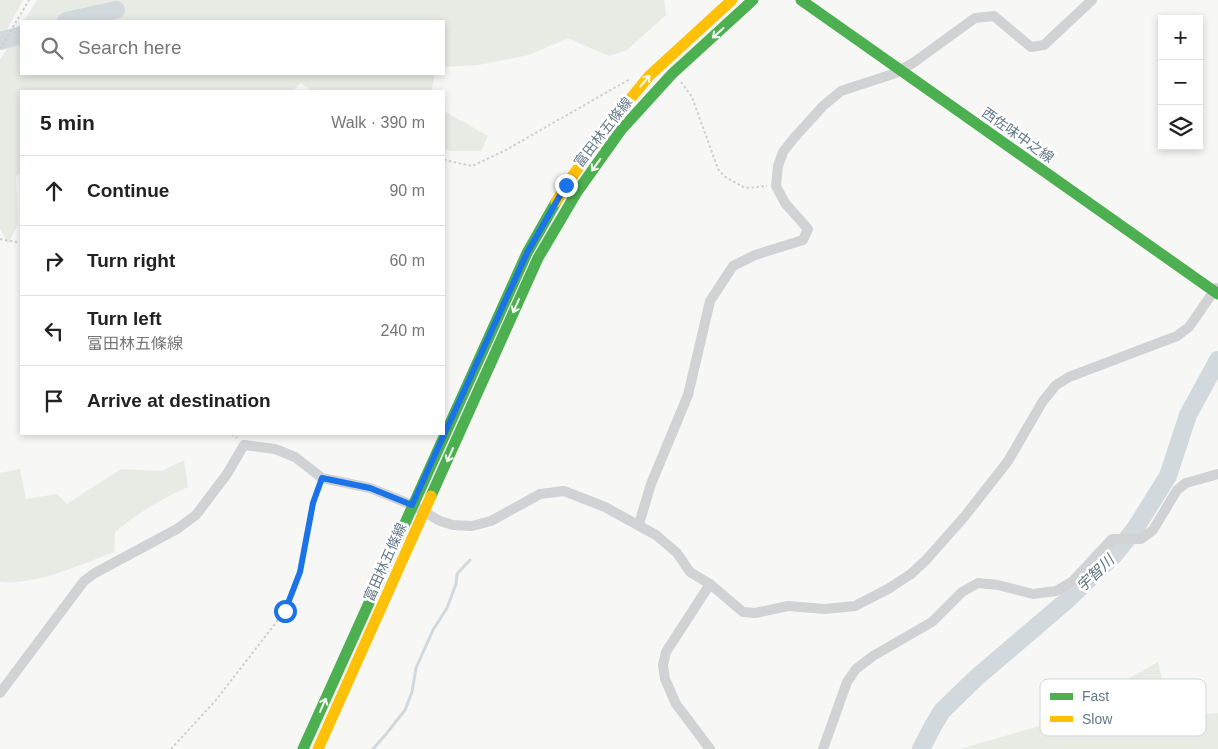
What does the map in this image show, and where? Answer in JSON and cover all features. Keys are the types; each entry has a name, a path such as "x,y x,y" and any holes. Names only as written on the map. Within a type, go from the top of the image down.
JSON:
{"main road":[{"name":"富田林五條線","path":"445,433 527,253 566,185 609,125 649,76 732,0"},
{"name":"富田林五條線","path":"318,749 538,258 556,224 576,192 621,130 672,74 753,0"},
{"name":"西佐味中之線","path":"801,0 1217,290"},
{"name":"富田林五條線","path":"303,749 444,435"}],"street":[{"path":"639,524 651,484 688,395 710,301 733,266 756,255 803,240 808,229 785,203 776,186 778,166 783,152 794,138 823,106 841,92 889,76 913,63 975,18 994,16 1031,47 1044,44 1092,0"},
{"path":"0,693 84,581 95,573 177,529 196,515 227,474 244,445 275,448 295,457 322,478 370,488 412,505 446,523 472,526 491,520 540,494 564,491 605,507 656,535 677,553 690,572 710,584 743,612 755,614 788,606 826,609 855,606 888,589 926,560 965,516 1008,461 1043,401 1056,385 1070,377 1177,336 1190,327 1217,290 1218,276"},
{"path":"823,749 847,682 856,669 873,656 932,622 962,592 978,583 998,585 1033,594 1056,591 1073,581 1112,540 1142,539 1153,530 1177,490 1186,483 1218,474"},
{"path":"710,584 666,652 663,665 665,679 676,704 710,749"}],"path":[{"path":"0,49 29,0"},
{"path":"672,74 680,80 692,97 718,169 724,176 745,188 776,186"},
{"path":"445,160 472,166 504,150 632,77 649,76"},
{"path":"0,239 20,243"},
{"path":"171,749 216,700 285,611 300,572 313,503 322,478"}],"shaded area":[{"path":"0,0 23,0 0,43"},
{"path":"37,0 664,0 666,15 627,50 609,56 568,38 529,55 478,65 445,67 445,20 25,20"},
{"path":"20,28 20,75 435,75 432,90 311,90 301,83 293,90 20,90 20,174 16,176 18,224 8,244 0,228 0,60"},
{"path":"445,112 488,136 481,151 445,149"},
{"path":"184,460 188,487 150,507 115,532 114,552 73,568 28,581 0,582 0,473 20,469 26,499 57,494 67,504 121,469 162,471"},
{"path":"1158,662 1162,679 1128,679"},
{"path":"1218,713 1218,749 960,749 1040,726 1040,736 1206,736 1206,714"}],"waterway":[{"path":"71,20 116,10"},
{"path":"0,41 20,35"},
{"name":"宇智川","path":"921,749 942,711 976,678 1065,602 1114,555 1135,529 1168,476 1188,415 1218,360"},
{"path":"373,749 405,710 412,692 416,668 433,630 447,608 456,584 457,574 470,560"}],"traffic: fast":[{"path":"431,496 538,258 577,192 621,130 672,74 753,0"},
{"path":"801,0 1218,294"},
{"path":"445,435 527,253 556,202"},
{"path":"303,749 445,435"}],"traffic: slow":[{"path":"556,202 609,125 649,76 732,0"},
{"path":"318,749 431,496"}],"route":[{"path":"285,611 300,572 313,503 322,478 370,488 412,505 527,253 566,185"}]}
